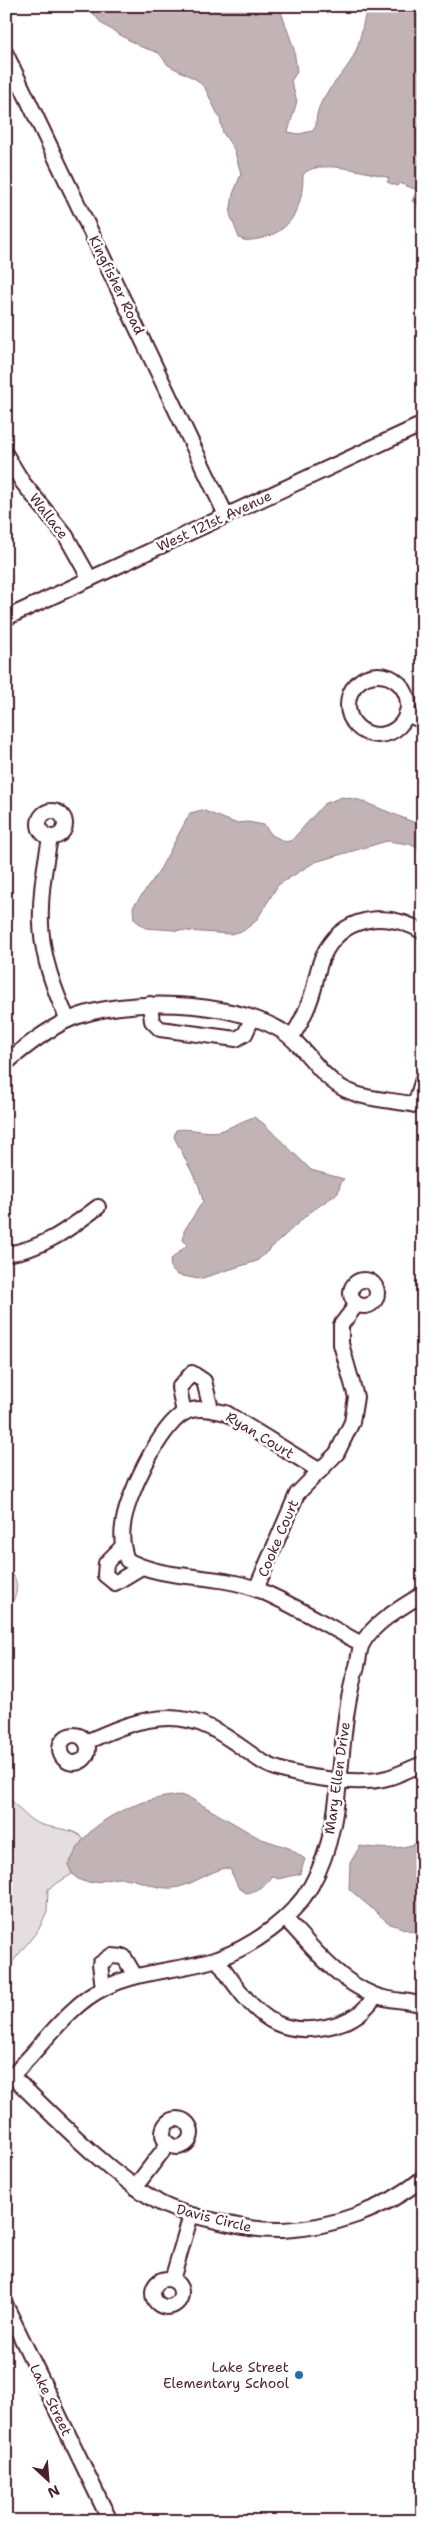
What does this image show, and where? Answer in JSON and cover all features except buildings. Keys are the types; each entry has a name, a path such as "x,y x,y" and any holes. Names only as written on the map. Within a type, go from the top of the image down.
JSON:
{"street":[{"name":"Kingfisher Road","path":"6,54 13,84 226,515"},
{"name":"West 121st Avenue","path":"6,618 423,424"},
{"name":"Wallace","path":"6,455 23,483 66,536 90,579"},
{"path":"385,676 401,686 406,694 406,714 394,729 376,735 357,727 348,710 351,690 366,677 385,676"},
{"path":"406,714 423,721"},
{"path":"50,838 39,905 42,948 53,990 68,1020"},
{"path":"292,1037 307,1009 321,959 327,948 349,927 377,918 403,922 423,932"},
{"path":"150,1004 152,1020 160,1028 186,1030 236,1039 245,1034 252,1019"},
{"path":"6,1063 22,1049 68,1020 108,1008 150,1004 198,1007 252,1019 279,1029 292,1037 317,1068 344,1089 361,1097 419,1106 423,1079"},
{"path":"6,1254 38,1246 59,1236 98,1206"},
{"name":"Cooke Court","path":"256,1589 296,1494 337,1453 352,1422 356,1397 341,1344 341,1325 357,1304"},
{"path":"211,1409 204,1381 192,1373 179,1388 184,1413 167,1429 154,1447 127,1506 123,1526 124,1554 140,1568 158,1573 215,1578 256,1589 362,1644"},
{"name":"Ryan Court","path":"184,1413 196,1409 211,1409 226,1413 320,1471"},
{"path":"124,1554 106,1563 105,1575 115,1583 140,1568"},
{"name":"Mary Ellen Drive","path":"9,2079 76,2009 103,1988 135,1976 216,1959 246,1945 285,1918 311,1886 327,1848 340,1779 348,1698 362,1644 388,1615 423,1594"},
{"path":"86,1742 124,1725 170,1718 212,1726 262,1762 301,1775 372,1781 388,1778 423,1764"},
{"path":"285,1918 329,1966 352,1984 376,1996 423,2005"},
{"path":"103,1988 100,1964 111,1956 124,1956 135,1976"},
{"path":"216,1959 250,2003 275,2023 301,2030 330,2027 356,2017 376,1996"},
{"name":"Davis Circle","path":"9,2079 135,2187 160,2203 191,2215 246,2228 284,2230 326,2224 372,2209 411,2188 423,2178"},
{"path":"135,2187 168,2144"},
{"path":"172,2280 191,2215"},
{"name":"Lake Street","path":"6,2306 110,2521"}],"shaded area":[{"path":"87,6 279,6 294,49 297,72 291,81 297,101 288,132 299,134 312,131 316,126 319,107 355,53 368,6 423,6 423,201 420,205 412,201 417,190 399,183 397,186 387,182 389,178 383,176 353,169 318,167 309,170 303,175 298,207 287,224 270,236 249,240 239,238 230,214 233,194 241,174 234,149 223,133 220,119 205,88 197,80 168,65 159,53 139,46 102,24"},
{"path":"342,797 359,800 423,826 423,851 409,844 387,841 315,862 278,885 256,921 243,931 230,934 145,928 134,919 133,907 158,873 190,813 202,810 235,823 248,822 264,825 272,835 286,842 292,840 324,804"},
{"path":"254,1117 263,1123 311,1170 344,1179 341,1182 338,1193 309,1213 257,1261 199,1279 177,1275 171,1269 170,1260 187,1245 183,1240 184,1231 203,1201 199,1186 174,1137 176,1130 220,1131"},
{"path":"6,1573 14,1576 17,1585 14,1598 6,1610"},
{"path":"6,1793 23,1813 35,1822 73,1832 84,1839 69,1865 72,1874 48,1889 47,1911 39,1929 6,1970"},
{"path":"180,1795 190,1798 259,1838 289,1848 305,1859 300,1874 278,1879 272,1876 261,1887 246,1893 238,1887 230,1869 225,1868 185,1885 171,1888 157,1887 122,1878 85,1882 72,1874 68,1865 82,1841 102,1822 139,1803"},
{"path":"415,1844 423,1850 423,1935 390,1924 349,1889 350,1863 360,1846 388,1848"}],"place":[{"name":"Lake Street Elementary School","path":"299,2375"}]}
